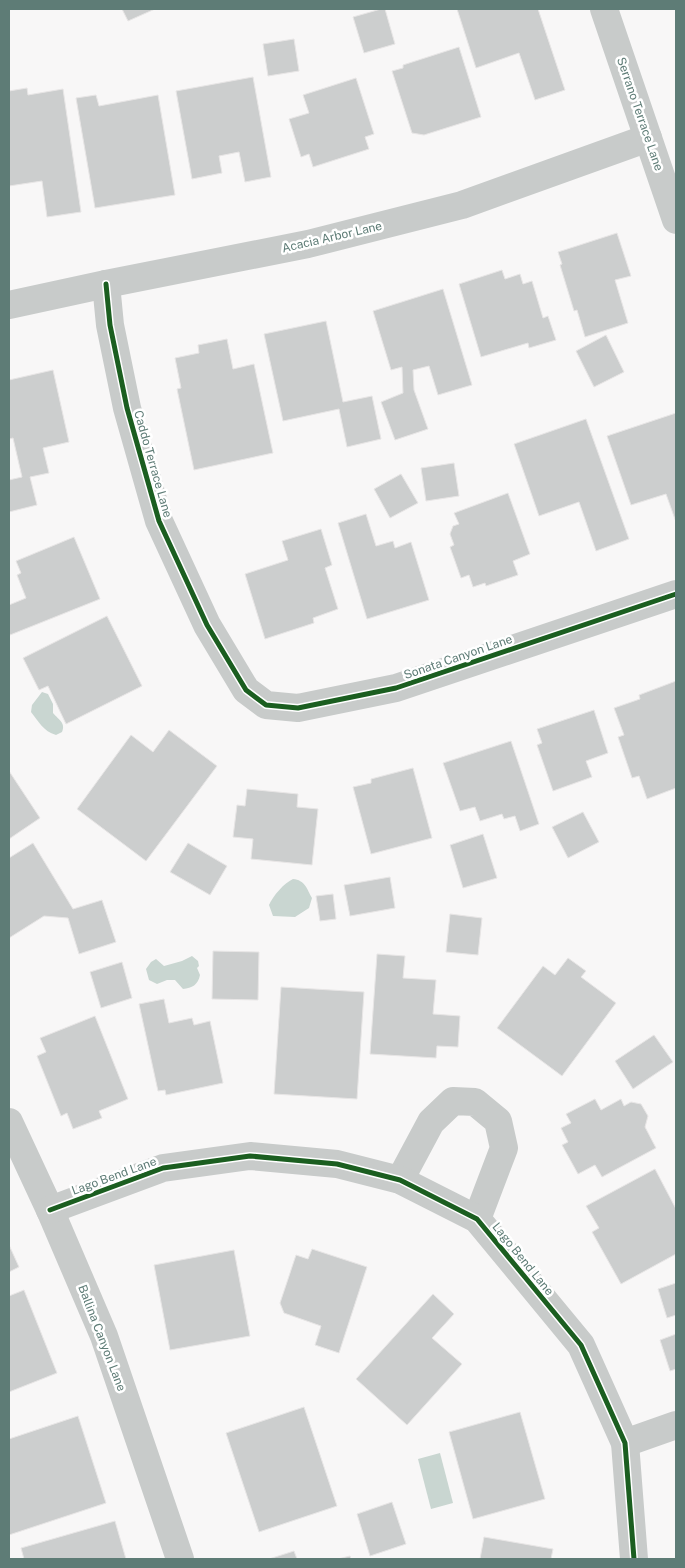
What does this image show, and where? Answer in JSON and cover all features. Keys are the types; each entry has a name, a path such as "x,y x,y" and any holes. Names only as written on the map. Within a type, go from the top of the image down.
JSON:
{"street":[{"name":"Serrano Terrace Lane","path":"604,9 676,220"},
{"name":"Acacia Arbor Lane","path":"9,305 308,244 462,205 648,138"},
{"name":"Caddo Terrace Lane","path":"106,284 110,324 127,408 159,521 207,625 246,690"},
{"name":"Sonata Canyon Lane","path":"246,690 266,705 298,708 396,688 676,594"},
{"name":"Lago Bend Lane","path":"400,1180 431,1122 452,1101 475,1102 498,1121 504,1148 477,1219"},
{"name":"Ballina Canyon Lane","path":"9,1122 50,1210 104,1336 180,1559"},
{"name":"Lago Bend Lane","path":"50,1210 163,1168 250,1156 337,1164 400,1180 477,1219 581,1345 625,1443 634,1559"},
{"path":"625,1443 676,1425"}],"shaded area":[{"path":"42,692 48,694 53,704 53,713 63,726 62,732 56,735 44,729 31,712 32,705"},
{"path":"293,879 300,881 307,888 312,898 309,908 295,917 273,916 269,905 271,901"},
{"path":"192,956 198,961 199,966 197,968 200,975 196,984 192,987 183,989 175,980 167,980 157,984 149,980 146,969 156,959 164,966"},
{"path":"440,1453 453,1503 431,1509 418,1459"}],"building":[{"path":"122,9 155,9 128,21"},
{"path":"385,9 395,44 364,53 353,17"},
{"path":"457,9 538,9 565,90 535,100 519,53 476,68"},
{"path":"294,39 299,71 268,76 263,44"},
{"path":"459,47 481,117 424,135 412,133 392,71 403,68 403,65"},
{"path":"253,77 271,177 245,182 239,152 219,156 222,173 192,179 176,91"},
{"path":"356,78 374,134 365,137 369,149 313,167 309,154 301,157 289,119 309,113 303,95"},
{"path":"27,88 28,95 63,89 81,212 47,217 42,181 9,186 9,91"},
{"path":"96,95 99,106 158,95 175,195 95,208 76,98"},
{"path":"617,233 631,276 615,280 628,323 585,337 577,310 574,311 558,252"},
{"path":"502,270 505,279 520,274 523,284 532,281 543,318 548,316 556,340 529,348 528,343 481,357 459,284"},
{"path":"443,289 472,385 438,395 429,366 413,370 414,390 428,429 395,440 381,402 403,393 402,367 391,370 373,311"},
{"path":"326,321 343,402 372,396 381,439 347,447 339,409 283,421 264,334"},
{"path":"606,335 624,372 594,387 576,351"},
{"path":"227,339 233,369 254,364 273,453 194,470 177,389 181,388 175,358 199,353 198,345"},
{"path":"53,370 69,442 43,448 49,473 30,477 37,505 9,512 9,480 22,477 13,438 9,439 9,380"},
{"path":"676,413 676,522 666,494 631,505 607,436"},
{"path":"586,419 629,539 596,551 579,502 539,516 514,444"},
{"path":"454,463 459,496 426,501 421,468"},
{"path":"401,474 418,503 390,518 374,489"},
{"path":"508,493 530,554 513,561 518,575 486,586 485,583 473,587 469,575 461,578 450,547 454,545 450,534 453,526 459,524 454,513"},
{"path":"366,514 376,546 393,541 395,548 411,542 429,600 367,619 338,523"},
{"path":"321,529 332,565 325,568 338,609 313,618 314,623 265,639 245,574 288,560 282,541"},
{"path":"74,537 100,599 10,635 9,605 26,598 17,575 21,573 16,561"},
{"path":"107,616 142,686 66,724 48,686 39,690 23,658"},
{"path":"676,681 676,788 647,799 639,776 632,778 618,737 624,735 614,708 640,699 639,695"},
{"path":"594,710 608,753 586,761 592,777 553,791 537,745 542,743 537,729"},
{"path":"169,730 217,766 146,861 77,809 131,735 153,752"},
{"path":"511,741 539,824 520,831 515,816 504,819 502,814 480,821 475,807 460,811 443,763"},
{"path":"413,768 432,838 371,854 353,787 371,783 371,779"},
{"path":"9,771 40,818 9,839"},
{"path":"247,789 298,794 297,807 318,809 312,865 251,859 253,839 233,837 237,805 245,806"},
{"path":"583,812 599,842 568,858 552,827"},
{"path":"483,834 497,878 463,888 450,845"},
{"path":"33,843 73,909 102,900 116,942 79,954 68,918 44,916 9,938 9,858"},
{"path":"188,843 227,866 210,895 170,872"},
{"path":"390,877 395,908 350,916 344,885"},
{"path":"333,894 336,919 320,921 316,896"},
{"path":"450,914 482,918 478,955 446,952"},
{"path":"213,951 259,952 258,1000 212,999"},
{"path":"377,954 405,956 403,978 436,980 433,1014 460,1016 458,1047 437,1046 436,1058 370,1054"},
{"path":"568,958 586,971 581,977 616,1003 562,1076 497,1028 543,966 555,975"},
{"path":"122,962 132,998 101,1008 90,972"},
{"path":"281,987 364,992 357,1099 274,1094"},
{"path":"164,999 169,1023 192,1018 194,1025 210,1021 223,1083 166,1095 165,1090 158,1091 139,1004"},
{"path":"95,1016 128,1099 99,1111 102,1118 73,1129 67,1113 61,1116 37,1056 46,1052 40,1038"},
{"path":"654,1035 673,1062 633,1089 615,1061"},
{"path":"595,1099 601,1110 621,1099 624,1106 631,1102 641,1104 648,1116 645,1127 656,1148 602,1177 595,1165 578,1174 562,1145 568,1142 561,1128 571,1123 566,1114"},
{"path":"655,1169 676,1209 676,1254 621,1284 592,1232 599,1228 586,1206"},
{"path":"9,1245 19,1267 9,1272"},
{"path":"312,1249 367,1267 339,1353 315,1345 321,1326 284,1313 280,1303 296,1255 308,1259"},
{"path":"234,1250 250,1336 170,1350 154,1265"},
{"path":"676,1283 676,1315 667,1318 658,1289"},
{"path":"24,1290 57,1373 9,1392 9,1296"},
{"path":"433,1294 454,1314 432,1338 462,1364 407,1425 356,1379"},
{"path":"676,1334 676,1369 670,1371 660,1340"},
{"path":"304,1407 337,1506 259,1532 226,1433"},
{"path":"520,1412 545,1499 473,1519 449,1432"},
{"path":"78,1416 106,1503 9,1535 9,1439"},
{"path":"392,1502 406,1544 370,1556 357,1514"},
{"path":"115,1521 126,1559 24,1559 21,1548"},
{"path":"484,1537 553,1549 551,1559 480,1559"},
{"path":"294,1551 297,1559 269,1559"},
{"path":"350,1556 351,1559 338,1559"}],"cycle path":[{"path":"106,284 110,325 127,408 159,521 207,625 246,690 266,705 298,708 396,688 676,594"},
{"path":"50,1210 163,1168 250,1156 337,1164 400,1180 477,1219 581,1345 625,1443 634,1559"}]}
